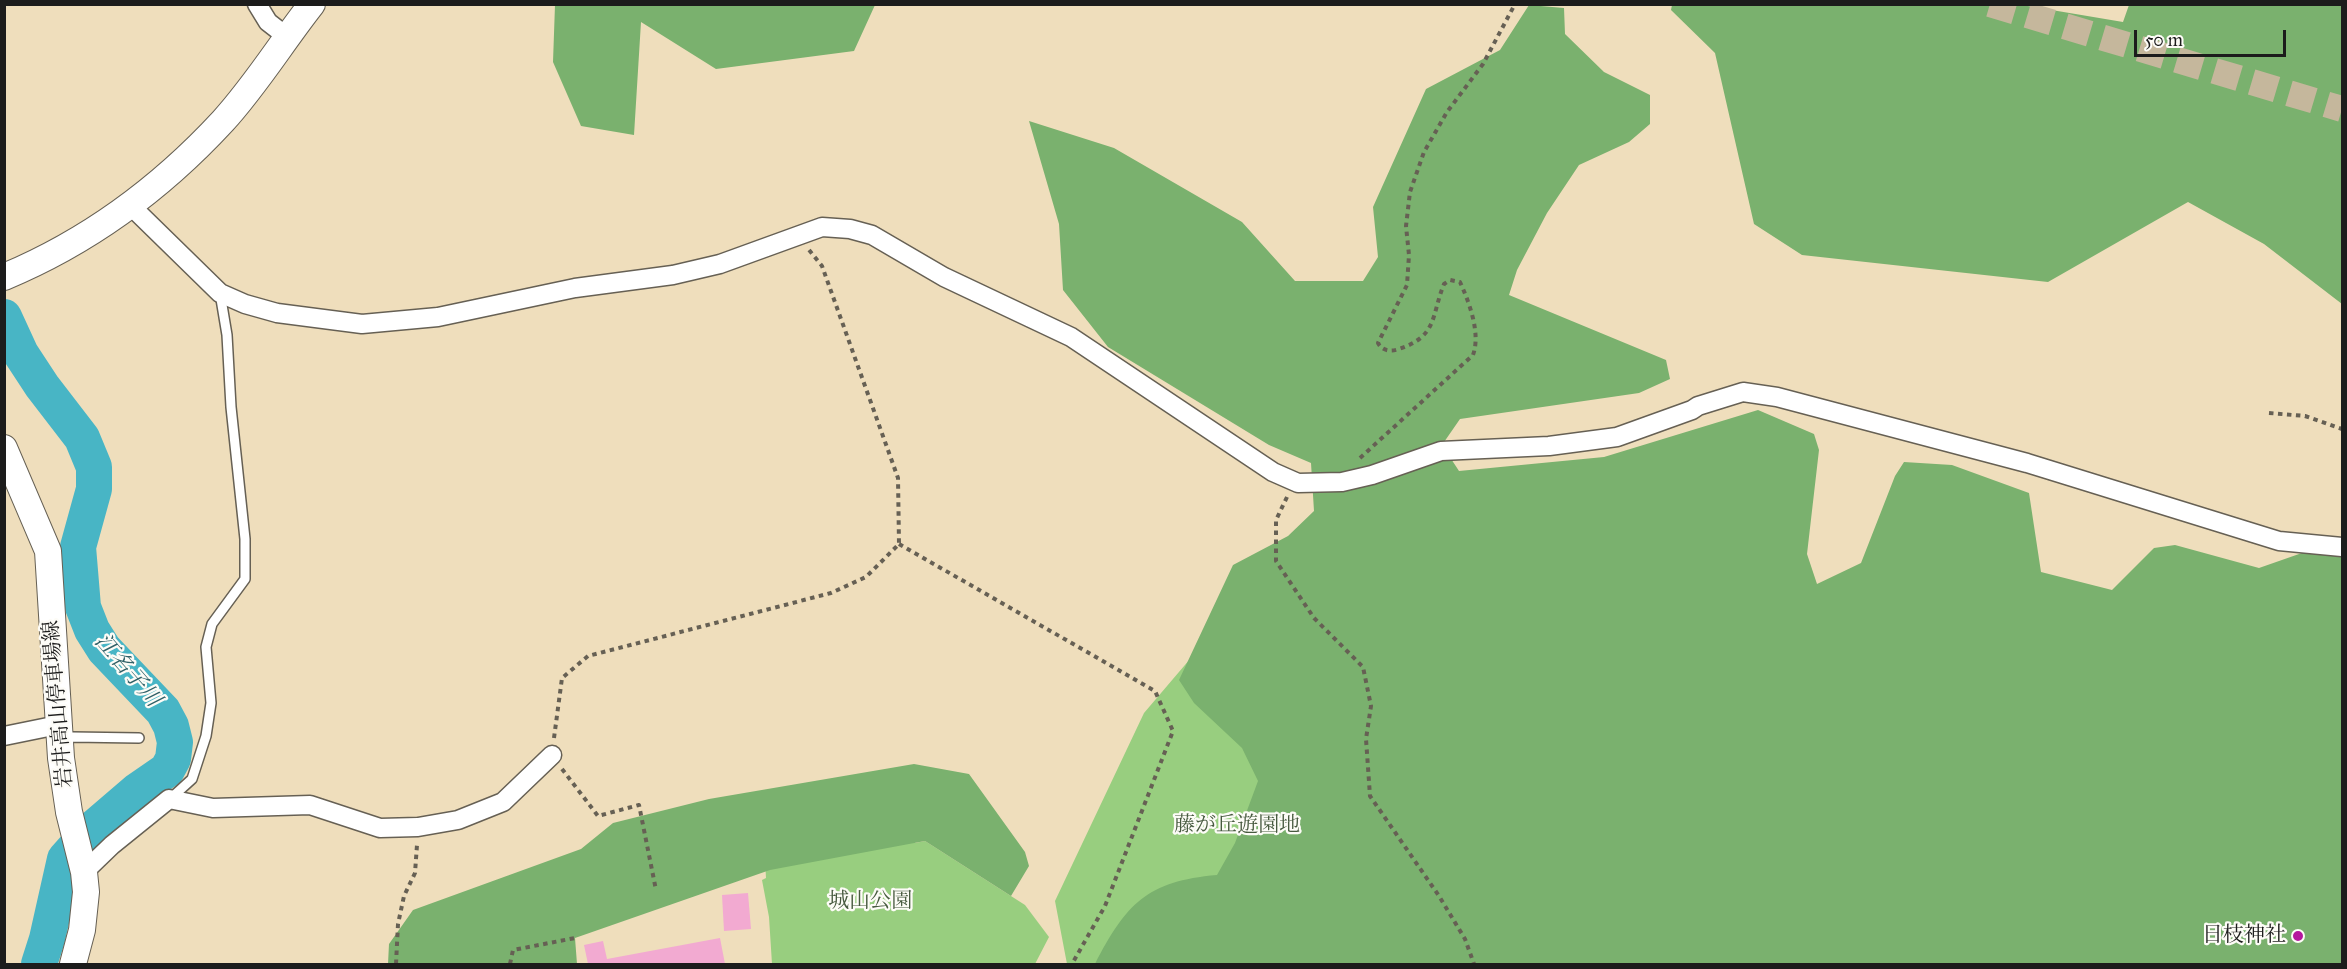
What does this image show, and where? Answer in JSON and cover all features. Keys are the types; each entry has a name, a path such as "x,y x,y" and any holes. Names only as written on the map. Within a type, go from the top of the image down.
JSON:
{"main road":[{"path":"10,275 91,233 180,165 224,120 312,4"},
{"name":"岩井高山停車場線","path":"4,448 48,551 59,733 71,825 83,869 85,910 73,964"}],"street":[{"path":"257,4 268,22 286,36"},
{"path":"130,205 220,293 245,304 277,313 362,324 438,317 575,288 673,275 720,264 800,237 822,227 850,229 872,235 944,277 1071,337 1273,472 1298,483 1342,482 1372,475 1441,451 1549,446 1617,437 1698,406 1743,392 1838,412 2027,463 2279,541 2343,546"},
{"path":"4,736 59,733"},
{"path":"83,869 170,799 213,808 310,805 380,828 418,827 458,820 503,802 552,756"}],"lane":[{"path":"170,799 192,779 206,736 211,703 206,647 212,624 245,579 245,539 231,407 227,335 220,293"},
{"path":"59,733 72,737 139,738"}],"path":[{"path":"1324,481 1353,464 1473,355 1476,335 1465,293 1460,282 1450,280 1444,284 1437,315 1427,333 1411,345 1394,351 1386,350 1378,343 1407,285 1409,255 1406,225 1410,192 1424,152 1447,112 1483,64 1515,4"},
{"path":"656,890 639,805 598,816 552,756 562,678 588,656 831,593 866,577 899,544 898,478 822,266 800,237"},
{"path":"2269,413 2305,416 2343,429"},
{"path":"1298,483 1287,496 1276,520 1276,561 1314,618 1363,667 1371,706 1366,739 1370,796 1439,896 1465,939 1473,964"},
{"path":"899,544 1155,691 1173,731 1105,906 1072,964"},
{"path":"396,964 398,924 404,896 415,873 418,827"},
{"path":"510,964 513,950 575,938"}],"green space":[{"path":"555,4 875,5 854,51 716,69 641,22 634,135 581,126 553,62"},
{"path":"2016,4 2123,22 2129,5 2342,5 2342,304 2264,244 2188,202 2048,282 1802,255 1754,224 1715,53 1671,10 1672,5"},
{"path":"1529,5 1564,8 1565,34 1604,72 1650,95 1650,124 1629,142 1579,165 1547,213 1517,270 1509,295 1666,360 1670,379 1639,393 1460,419 1442,445 1459,471 1604,457 1758,410 1814,434 1819,450 1807,554 1817,584 1861,563 1895,476 1904,462 1952,465 2029,493 2041,572 2112,590 2154,548 2175,545 2259,568 2342,539 2342,964 1095,964 1117,926 1141,899 1173,883 1217,875 1235,843 1258,781 1242,748 1194,703 1179,680 1233,565 1288,536 1314,511 1311,463 1269,445 1108,347 1063,290 1059,224 1029,121 1114,148 1242,222 1295,281 1363,281 1378,257 1373,207 1426,89 1500,50"},
{"name":"藤が丘遊園地","path":"1219,625 1470,964 1067,964 1055,901 1144,713"},
{"path":"914,764 969,774 1025,852 1029,866 1011,896 925,841 770,870 575,938 577,964 388,964 389,944 413,910 581,849 613,823 709,799"},
{"name":"城山公園","path":"910,831 915,843 925,841 1025,905 1049,937 1035,964 772,964 769,917 762,880 766,878 765,860"}],"building":[{"path":"748,893 751,929 724,931 722,895"},
{"path":"720,938 725,964 588,964 584,945 603,941 607,959"}],"waterway":[{"name":"江名子川","path":"4,317 21,354 42,386 82,438 94,467 94,489 78,547 83,607 92,630 104,649 163,711 171,726 175,742 173,759 167,770 138,790 89,832 65,859 39,964"}],"tunnel":[{"path":"1990,4 2342,109"}],"place":[{"name":"日枝神社","path":"2298,936"}]}
